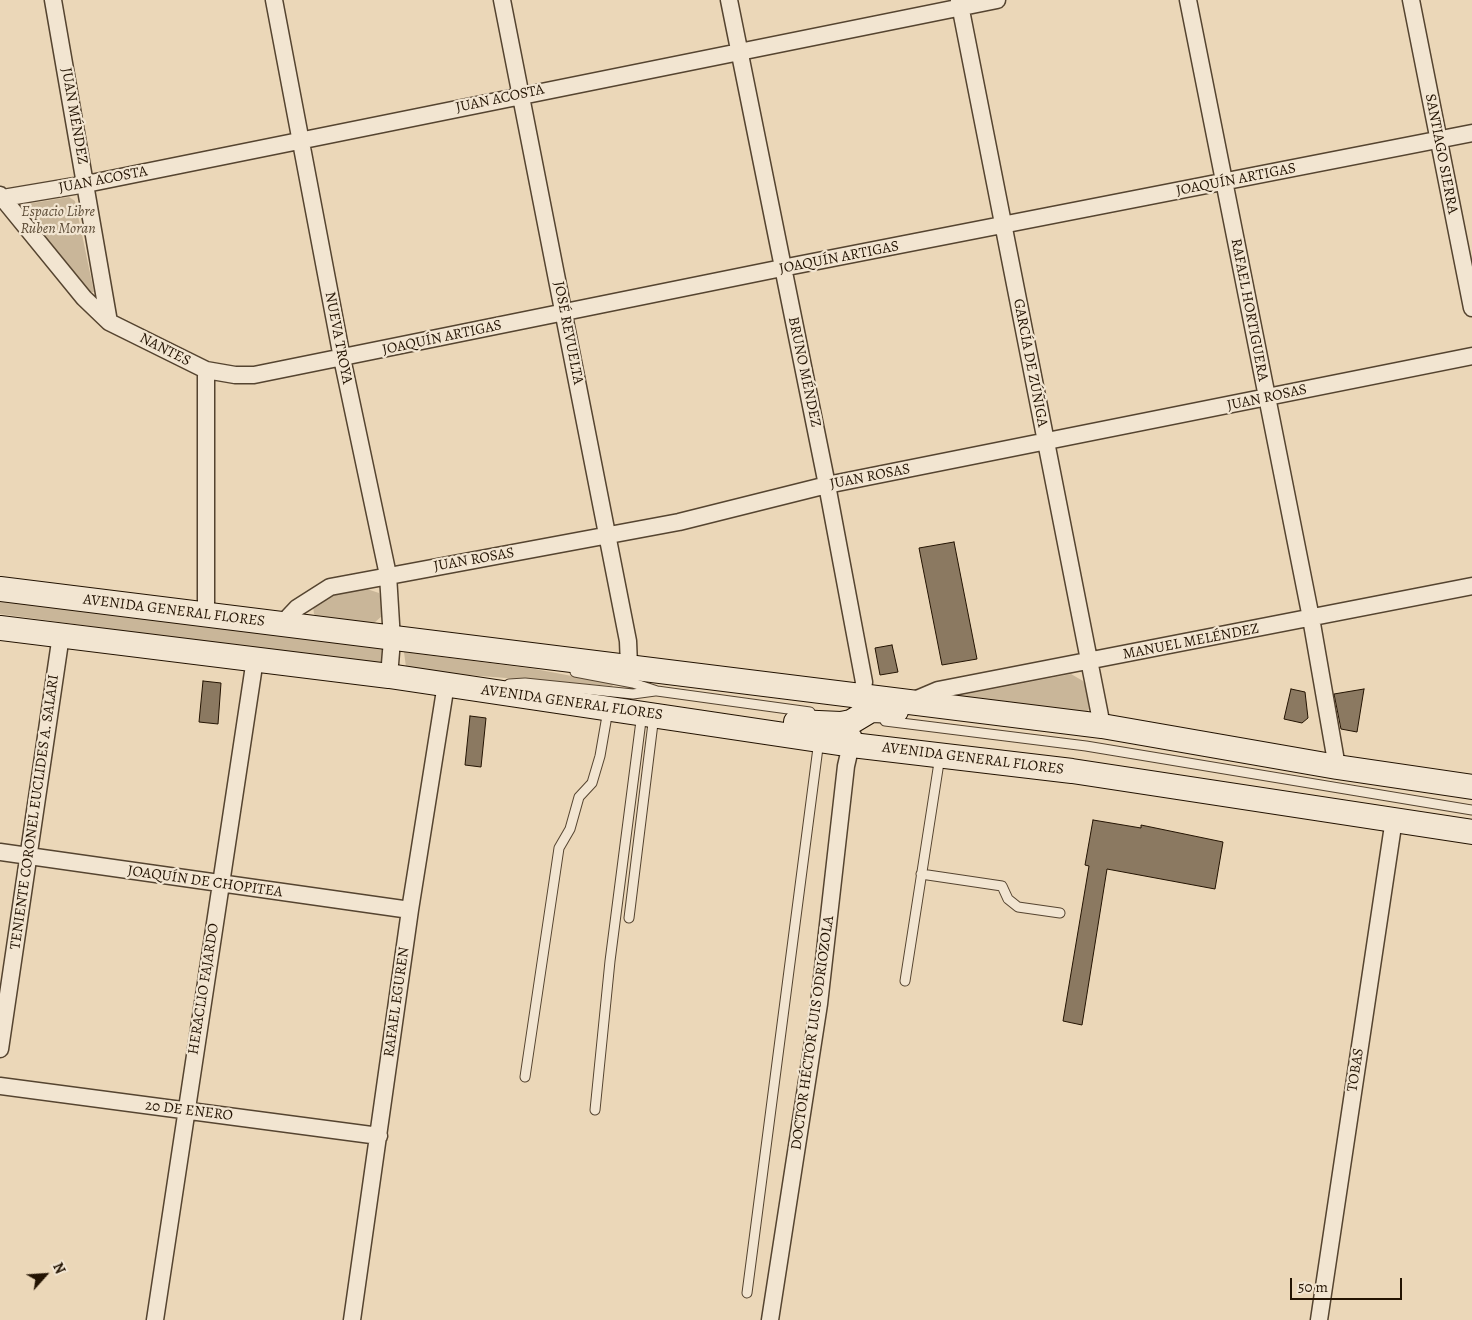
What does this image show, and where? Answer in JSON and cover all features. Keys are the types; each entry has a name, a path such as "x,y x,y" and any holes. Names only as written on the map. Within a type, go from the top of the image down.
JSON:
{"main road":[{"name":"AVENIDA GENERAL FLORES","path":"0,589 392,640 629,666 1102,726 1338,767 1472,787"},
{"name":"AVENIDA GENERAL FLORES","path":"0,628 389,676 608,707 852,745 1082,772 1472,832"},
{"path":"708,722 740,715 841,724 871,710 932,714 957,707"}],"street":[{"name":"JUAN MÉNDEZ","path":"53,0 109,322"},
{"name":"NUEVA TROYA","path":"274,0 299,141 342,358 388,575 392,640 389,676"},
{"name":"JOSÉ REVUELTA","path":"502,0 628,641 629,666"},
{"name":"BRUNO MÉNDEZ","path":"729,0 827,485 864,682 852,745"},
{"name":"JUAN ACOSTA","path":"1,196 86,184 960,4 997,0"},
{"name":"RAFAEL HORTIGUERA","path":"1188,0 1311,618 1338,767"},
{"name":"SANTIAGO SIERRA","path":"1411,0 1472,308"},
{"name":"GARCÍA DE ZÚÑIGA","path":"960,4 1102,726"},
{"name":"JOAQUÍN ARTIGAS","path":"206,370 235,376 254,375 782,268 1472,133"},
{"name":"NANTES","path":"1,196 84,298 109,322 206,370 206,615"},
{"name":"JUAN ROSAS","path":"281,625 297,608 330,586 678,522 827,485 1472,356"},
{"name":"MANUEL MELÉNDEZ","path":"912,701 938,690 1472,586"},
{"name":"TENIENTE CORONEL EUCLIDES A. SALARI","path":"0,1049 61,635"},
{"name":"HERACLIO FAJARDO","path":"155,1320 219,884 255,659"},
{"name":"RAFAEL EGUREN","path":"352,1320 410,910 446,684"},
{"name":"DOCTOR HÉCTOR LUIS ODRIOZOLA","path":"770,1320 819,1004 846,766 852,745"},
{"name":"TOBAS","path":"1319,1320 1394,820"},
{"name":"JOAQUÍN DE CHOPITEA","path":"0,852 410,910"},
{"name":"20 DE ENERO","path":"0,1086 378,1136"}],"lane":[{"name":"AVENIDA GENERAL FLORES","path":"526,656 534,664 633,683 657,691 1086,746 1472,810"},
{"name":"AVENIDA GENERAL FLORES","path":"474,688 525,683 633,694 657,691"},
{"path":"525,1077 559,848 570,829 579,797 592,783 600,756 608,707"},
{"path":"629,918 648,714"},
{"path":"595,1110 610,961 648,714"},
{"path":"746,1293 820,740"},
{"path":"905,981 940,756"},
{"path":"921,874 1002,886 1008,898 1018,907 1060,913"}],"green space":[{"name":"Espacio Libre Ruben Moran","path":"69,197 75,201 94,292 89,293 21,205"},
{"path":"367,589 379,593 383,606 382,616 374,623 317,617 314,614 313,606 328,595"},
{"path":"0,599 382,649 385,658 384,666 0,614"},
{"path":"404,652 535,669 614,684 612,686 453,674 406,667"},
{"path":"1071,674 1083,681 1085,685 1089,709 1085,714 957,696"}],"building":[{"path":"954,542 977,659 942,665 919,548"},
{"path":"892,645 898,672 880,675 875,648"},
{"path":"203,681 221,683 218,724 199,722"},
{"path":"1291,689 1305,692 1308,718 1302,723 1284,719"},
{"path":"1364,689 1357,732 1341,729 1334,694"},
{"path":"470,716 486,718 481,767 465,765"},
{"path":"1093,820 1141,828 1141,825 1223,842 1215,889 1107,869 1082,1025 1063,1021 1089,866 1085,865"}]}
